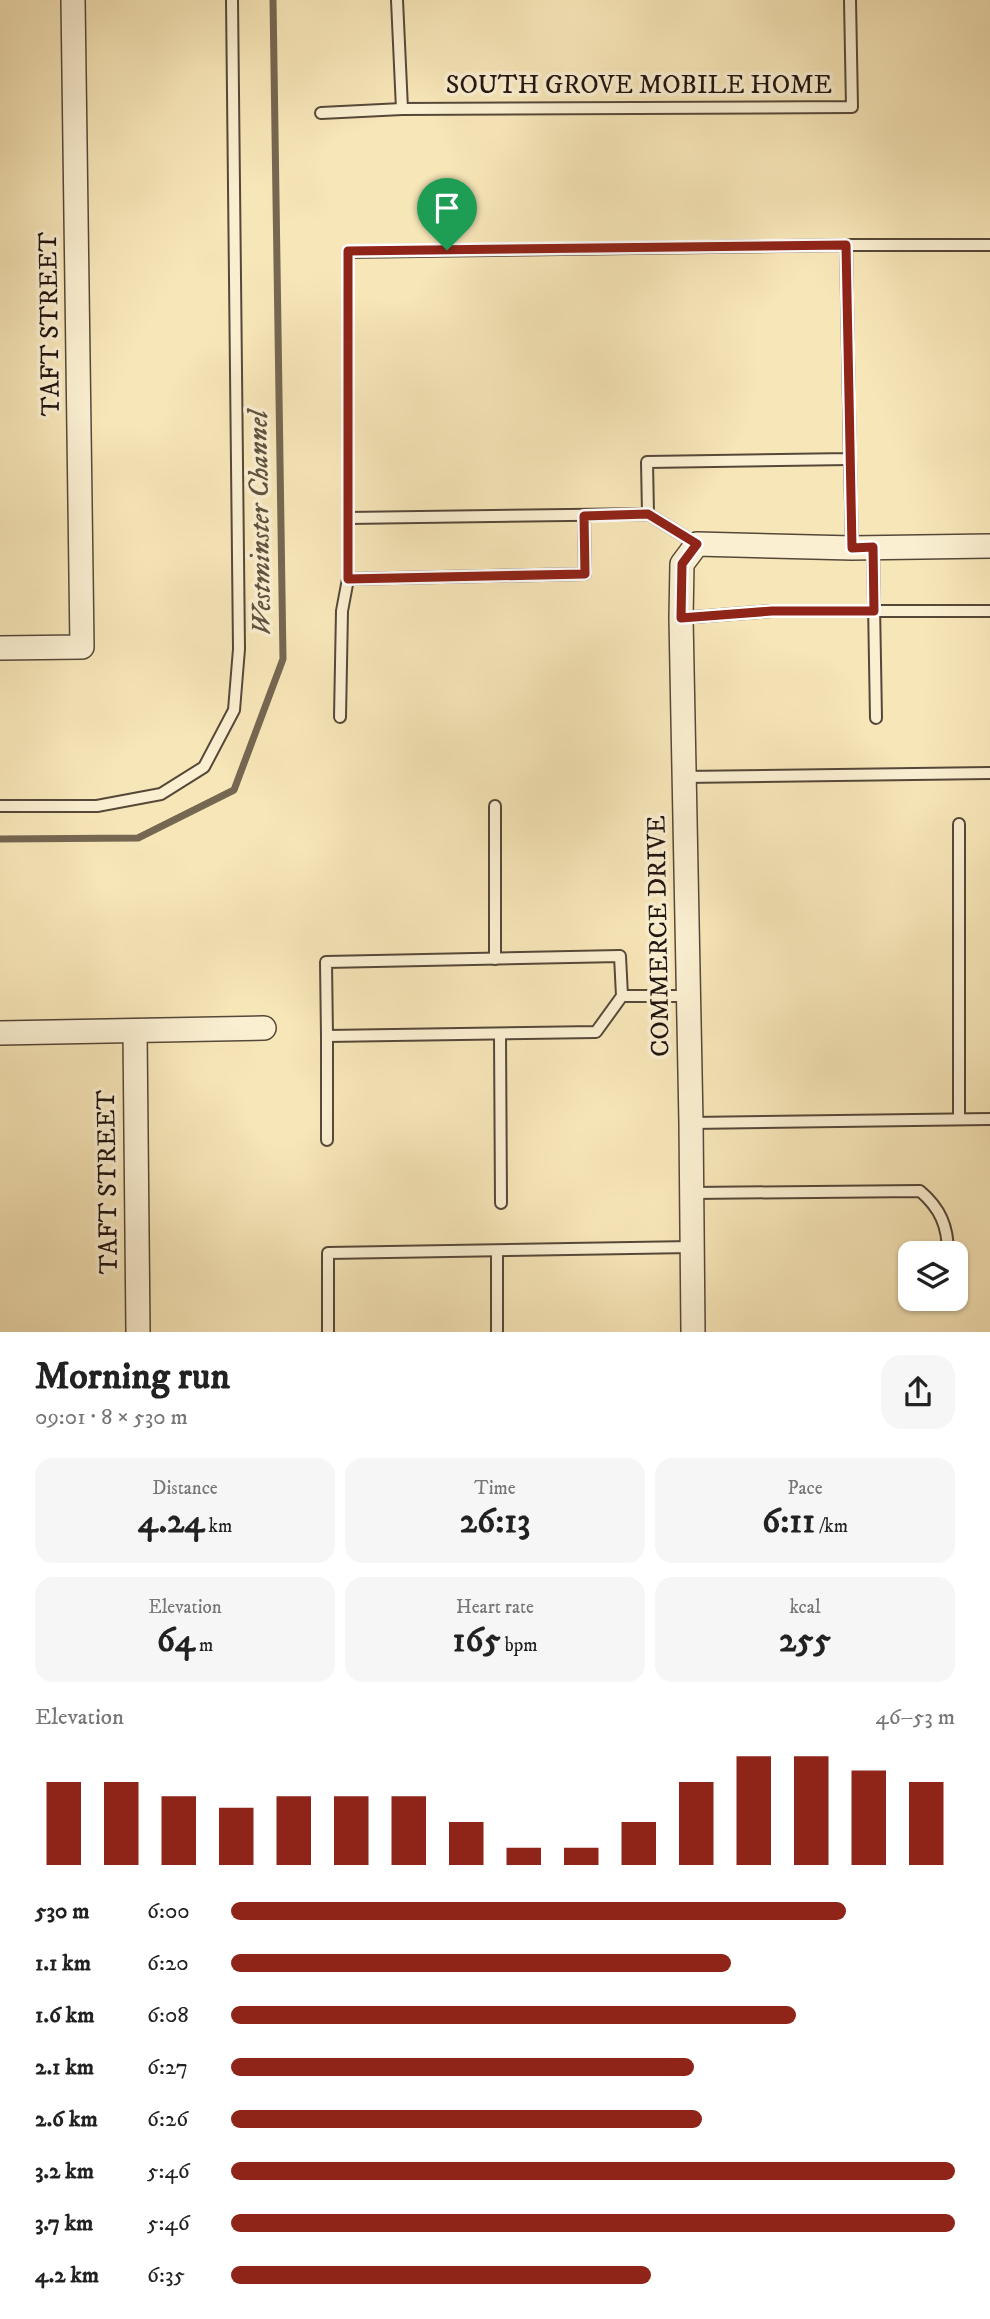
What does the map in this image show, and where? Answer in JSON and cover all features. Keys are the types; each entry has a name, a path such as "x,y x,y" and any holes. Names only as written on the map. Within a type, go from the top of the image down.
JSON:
{"street":[{"name":"TAFT STREET","path":"0,648 82,648 73,0"},
{"path":"697,544 990,546"},
{"name":"COMMERCE DRIVE","path":"693,1332 681,618 682,564 697,544"},
{"path":"0,1033 264,1028"},
{"name":"TAFT STREET","path":"135,1032 138,1332"}],"lane":[{"path":"0,806 97,806 162,794 204,767 234,710 239,636 232,0"},
{"path":"397,0 402,109"},
{"name":"SOUTH GROVE MOBILE HOME","path":"321,113 402,109 852,107 850,0"},
{"path":"846,245 850,459 874,611 876,718"},
{"path":"340,717 342,611 348,579 348,251 990,245"},
{"path":"648,514 647,463 850,459"},
{"path":"348,518 648,514 697,544"},
{"path":"348,579 585,574 584,516"},
{"path":"681,618 772,611 990,611"},
{"path":"683,777 990,773"},
{"path":"495,806 495,959"},
{"path":"959,824 959,1119"},
{"path":"327,1036 596,1032 622,996 620,956 326,962 327,1140"},
{"path":"622,996 689,996"},
{"path":"500,1035 502,1203"},
{"path":"691,1123 990,1119"},
{"path":"692,1193 920,1191 942,1216 948,1241"},
{"path":"328,1332 328,1254 692,1247"},
{"path":"497,1251 497,1332"}],"waterway":[{"name":"Westminster Channel","path":"0,839 138,838 234,790 283,659 273,0"}],"route":[{"path":"846,245 852,548 873,547 874,611 772,611 681,618 682,564 697,544 648,514 584,516 585,574 348,579 348,251 447,250 846,245"}]}
